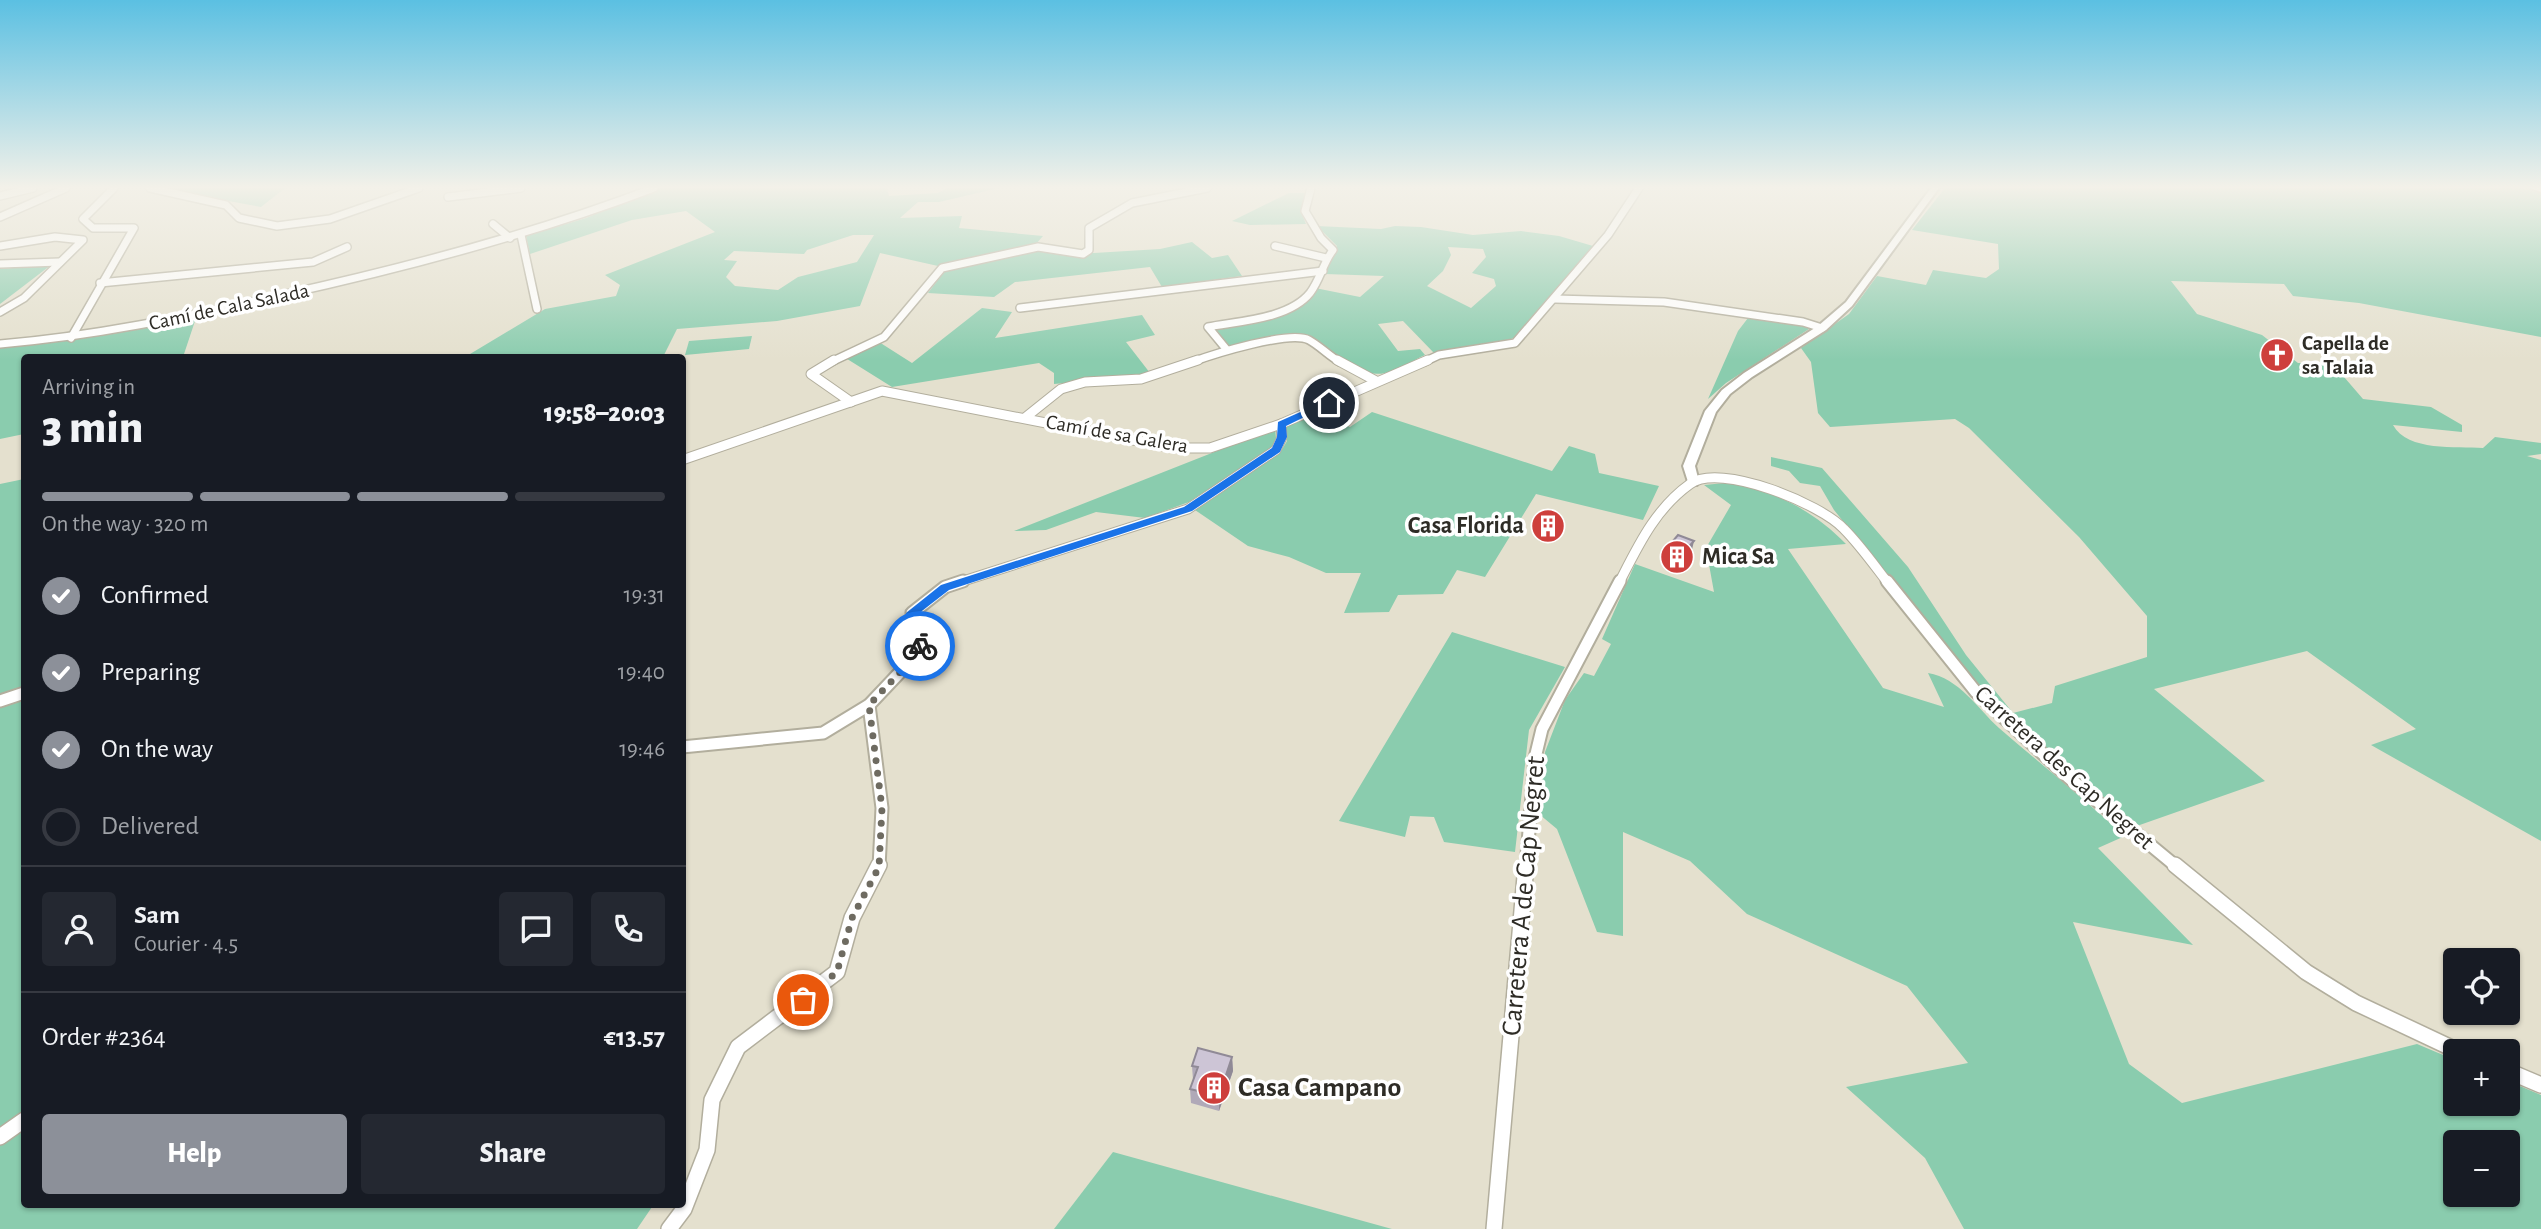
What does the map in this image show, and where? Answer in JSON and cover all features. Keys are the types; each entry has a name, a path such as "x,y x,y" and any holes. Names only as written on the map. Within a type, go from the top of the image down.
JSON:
{"street":[{"path":"0,312 24,299 78,245"},
{"path":"71,338 123,245"},
{"name":"Camí de Cala Salada","path":"0,344 71,338 337,283 482,245"},
{"path":"523,245 537,309"},
{"path":"851,402 811,374 817,368 884,337 942,268 1038,247 1083,254 1089,250 1089,245"},
{"path":"1227,350 1208,327 1291,308 1307,297 1323,271 1326,258 1333,250 1328,245"},
{"name":"Camí de sa Galera","path":"686,459 882,391 1174,448 1210,448 1281,424 1439,355 1515,343 1599,245"},
{"path":"1693,482 1689,466 1693,450 1711,411 1726,392 1748,374 1822,328 1849,304 1892,245"},
{"path":"1275,246 1326,258"},
{"path":"100,283 313,262 347,247"},
{"path":"0,264 61,262"},
{"path":"1020,308 1323,271"},
{"path":"1555,299 1664,302 1803,322 1822,328"},
{"path":"1026,417 1061,389 1085,383 1141,379 1227,350 1290,338 1307,339 1328,355 1376,382"},
{"path":"686,747 823,733 869,705 921,650 912,613 945,587 1188,509 1276,450 1282,437 1281,424"},
{"name":"Carretera des Cap Negret","path":"1693,482 1739,479 1827,515 1843,527 1976,692 2087,793 2306,972 2356,1003 2443,1045"},
{"name":"Carretera A de Cap Negret","path":"1494,1229 1535,758 1542,729 1650,524 1665,503 1693,482"},
{"path":"0,701 21,694"},
{"path":"686,1204 707,1150 712,1100 738,1047 837,972 852,918 879,867 882,808 869,705"},
{"path":"2520,1076 2541,1085"},
{"path":"0,1137 21,1122"},
{"path":"669,1229 684,1208"}],"green space":[{"path":"528,245 556,245 530,254"},
{"path":"681,245 821,245 807,250 804,254 734,251 724,260 737,261 726,277 735,286 778,290 798,277 857,262 867,245 1045,245 1094,253 1196,245 1212,258 1228,255 1242,276 1162,287 1150,267 1015,282 994,297 928,293 947,268 880,253 860,306 777,321 677,329 664,354 470,354 545,309 616,296 620,285 605,275"},
{"path":"1336,245 1593,246 1517,337 1499,343 1434,353 1403,321 1378,324 1398,351 1420,349 1425,355 1385,373 1375,374 1354,368 1307,338 1232,347 1226,345 1213,330 1289,311 1315,288 1360,297 1384,276 1325,274","holes":["1448,247 1483,249 1486,257 1472,273 1494,279 1496,286 1471,308 1427,286 1443,271 1451,255"]},
{"path":"1998,245 2541,245 2541,337 2359,303 2293,296 2284,284 2171,281 2197,314 2262,335 2298,363 2332,363 2363,399 2431,407 2462,425 2462,432 2393,425 2400,434 2410,440 2434,446 2483,448 2495,437 2541,443 2541,454 2527,456 2541,460 2541,841 2371,745 2416,729 2307,651 2154,689 2265,781 2134,827 2046,754 1983,693 1834,510 1820,486 1800,483 1789,471 1771,466 1771,457 1822,468 1908,567 1966,655 2013,713 2052,703 2055,686 2147,657 2147,616 2079,537 1969,428 1955,419 1830,427 1818,413 1811,362 1801,348 1849,314 1877,276 1926,285 1933,270 1986,278 1999,269"},
{"path":"51,265 0,304 0,269"},
{"path":"982,308 1012,312 995,338 1142,315 1155,335 1126,342 1150,373 1054,384 1054,373 1039,363 892,387 844,357 879,342 912,363"},
{"path":"197,315 184,354 21,354 21,435 0,439 0,347 56,342"},
{"path":"1748,318 1812,327 1726,383 1708,399 1738,331"},
{"path":"752,336 749,349 686,355 689,341"},
{"path":"1372,412 1552,471 1569,446 1595,454 1599,473 1659,486 1643,520 1536,494 1485,577 1457,570 1443,594 1398,595 1389,612 1344,613 1361,573 1326,573 1289,557 1248,546 1195,510 1280,453 1287,441 1285,424 1311,413 1350,427"},
{"path":"1275,428 1276,438 1271,449 1189,502 1145,518 1096,512 1046,530 1014,531"},
{"path":"21,480 21,1208 651,1208 637,1229 0,1229 0,484"},
{"path":"1725,483 1759,490 1791,503 1820,521 1846,544 1788,549 1883,688 1944,707 1928,673 1949,681 1967,695 1999,728 2125,836 2098,848 2193,945 2073,922 2129,1064 2182,1103 2417,1044 2443,1055 2443,1116 2520,1116 2520,1086 2541,1095 2541,1229 1964,1229 1925,1158 1846,1087 1968,1063 1907,986 1747,914 1690,861 1623,832 1623,936 1597,932 1557,829 1539,814 1545,752 1565,700 1584,673 1594,676 1611,644 1602,639 1635,564 1714,592 1706,548 1731,505 1704,485"},
{"path":"1452,632 1565,667 1529,730 1515,852 1444,842 1434,817 1410,816 1405,837 1339,821"},
{"path":"1113,1152 1392,1229 1054,1229"}],"building":[{"path":"1678,535 1694,541 1682,554 1667,548"},
{"path":"1198,1048 1232,1057 1219,1096 1190,1089 1198,1067 1192,1066"}],"way so far":[{"path":"803,1000 837,972 852,918 879,867 882,808 869,705 921,650 920,646"}],"place":[{"name":"Capella de sa Talaia","path":"2277,355"},
{"name":"Casa Florida","path":"1548,526"},
{"name":"Mica Sa","path":"1677,557"},
{"name":"Casa Campano","path":"1214,1088"}],"route":[{"path":"920,646 912,613 945,587 1188,509 1276,450 1282,437 1281,424 1329,403"}]}
